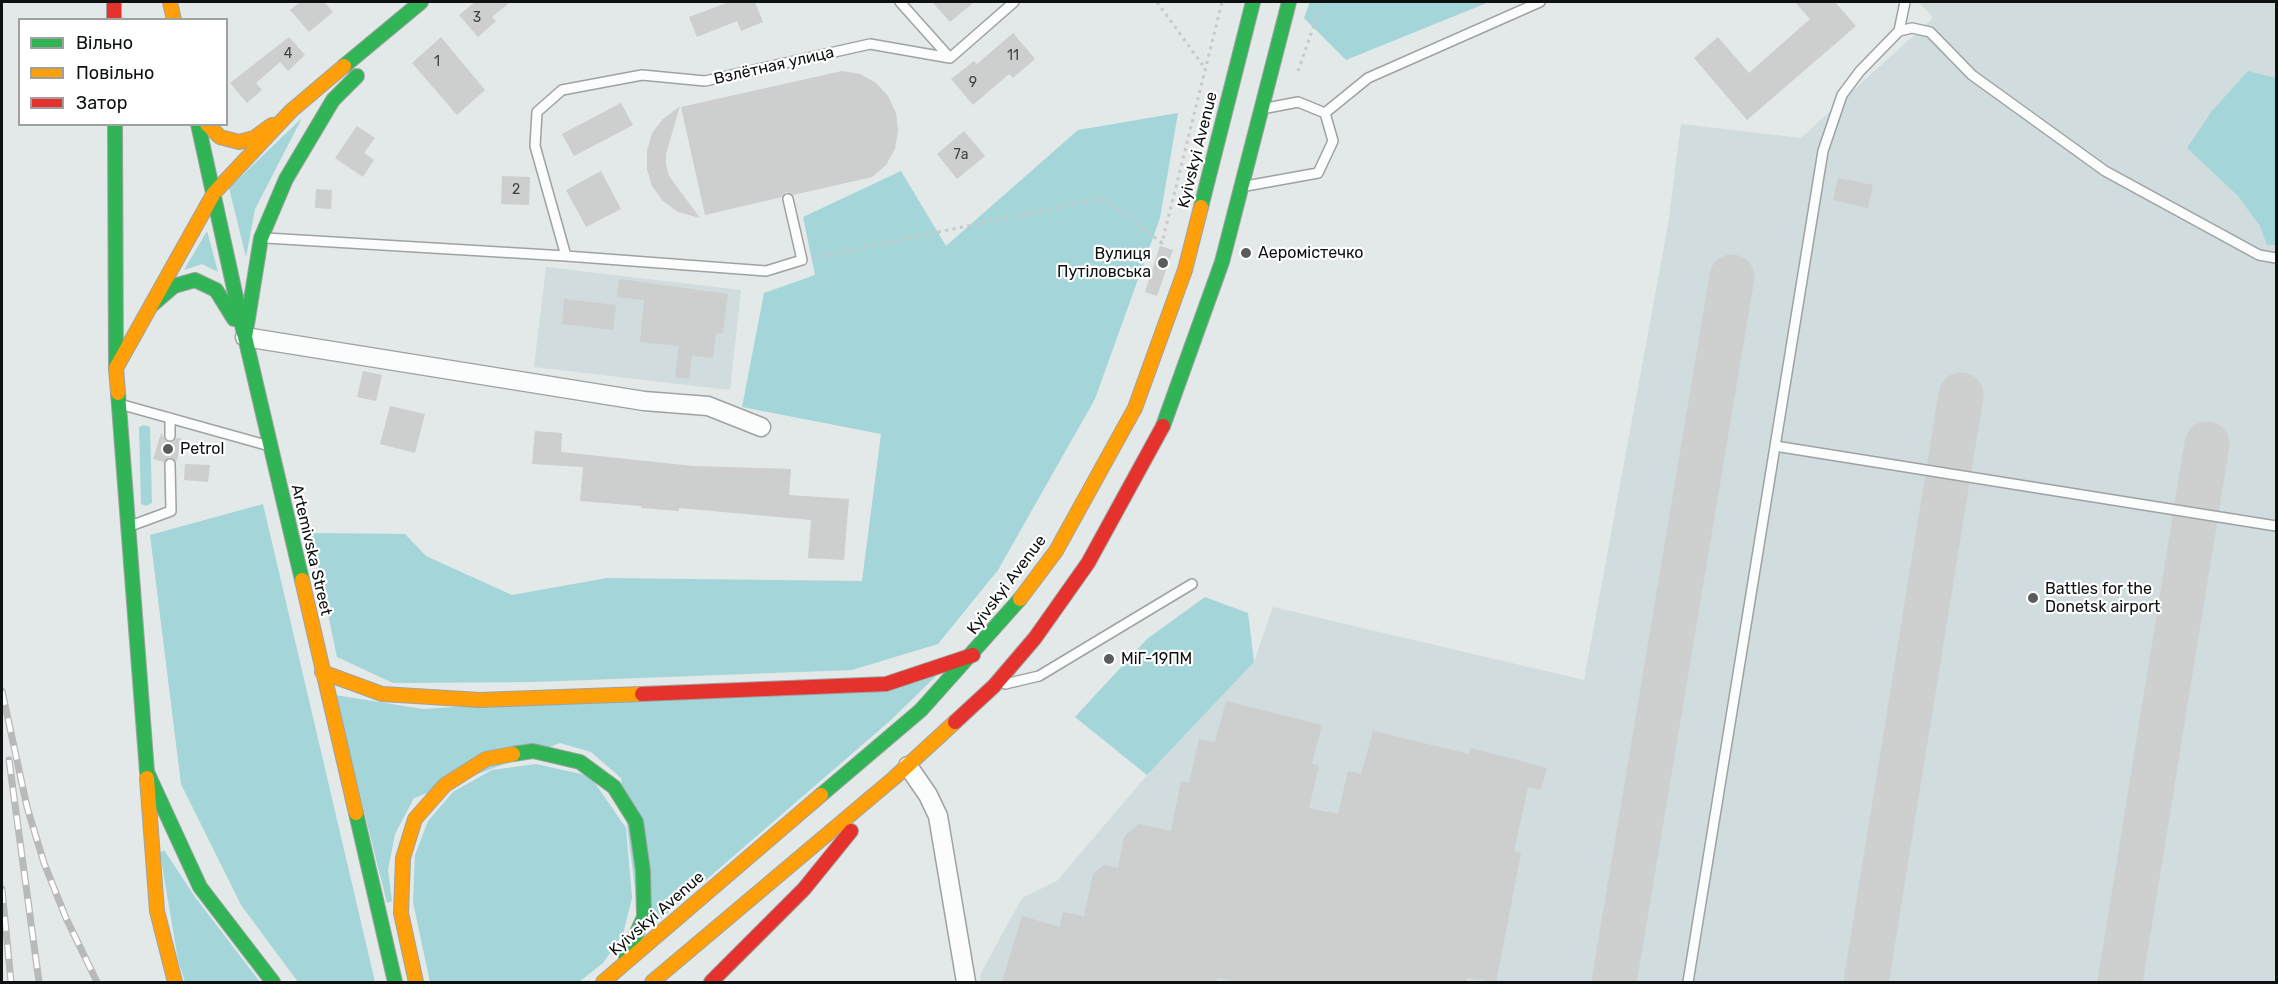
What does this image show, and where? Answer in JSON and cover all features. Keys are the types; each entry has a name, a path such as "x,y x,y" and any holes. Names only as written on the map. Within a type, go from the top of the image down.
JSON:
{"main road":[{"path":"114,2 114,18"},
{"path":"170,2 174,18"},
{"path":"209,126 220,137 239,142 255,138 291,111 421,2"},
{"path":"244,337 261,238 286,179 333,100 434,2"},
{"name":"Kyivskyi Avenue","path":"603,982 921,710 983,660 1006,618 1056,551 1135,408 1185,270 1253,2"},
{"path":"652,982 901,772 994,686 1035,638 1088,563 1163,425 1222,262 1289,2"},
{"path":"1224,112 1263,109"},
{"path":"116,368 214,193 291,111"},
{"path":"115,126 116,368 126,528 157,911 175,982"},
{"name":"Artemivska Street","path":"198,126 244,337 395,982"},
{"path":"1208,177 1243,187"},
{"path":"152,305 174,286 195,280 216,290 244,337"},
{"path":"1006,618 1011,636 1020,642 1035,638"},
{"path":"322,672 382,694 480,700 886,684 983,660 994,669 994,686"},
{"path":"416,982 401,913 403,858 415,819 444,785 486,759 533,751 580,762 614,787 636,822 643,871 644,917 622,966"},
{"path":"147,772 200,888 273,982"},
{"path":"711,982 804,889 901,772"},
{"path":"374,899 410,982"}],"street":[{"path":"244,337 632,399 708,406 761,427"},
{"path":"901,772 928,795 938,816 966,982"}],"lane":[{"path":"900,2 950,58 1014,2"},
{"path":"1325,113 1368,78 1540,2"},
{"path":"1688,982 1823,151 1842,95 1860,71 1899,31 1905,2"},
{"path":"1899,31 1912,28 1930,32 1972,75 2106,171 2259,255 2277,258"},
{"name":"Взлётная улица","path":"566,256 536,146 537,112 562,90 642,75 705,81 870,44 950,58"},
{"path":"1263,109 1298,102 1325,113"},
{"path":"1243,187 1318,173 1333,141 1325,113"},
{"path":"261,238 566,256 766,271 802,260 788,199"},
{"path":"118,403 271,447"},
{"path":"170,418 170,436"},
{"path":"1775,446 2277,526"},
{"path":"126,528 171,511 170,464"},
{"path":"994,686 1039,676 1192,584"}],"path":[{"path":"1157,2 1204,68"},
{"path":"802,260 1103,198 1162,243 1222,2"},
{"path":"1298,71 1322,2"}],"shaded area":[{"path":"1310,2 1489,2 1346,60 1304,18"},
{"path":"1919,2 2276,2 2276,982 980,982 981,973 1022,898 1057,881 1147,775 1254,662 1273,607 1584,680 1668,225 1681,124 1801,138 1933,18"},
{"path":"2248,71 2276,78 2276,245 2267,245 2260,226 2238,196 2187,148 2212,111"},
{"path":"1178,113 1160,218 1095,399 998,570 938,644 852,670 534,682 393,683 337,657 311,533 405,534 426,556 512,595 607,578 862,581 881,434 742,407 764,293 815,275 803,217 901,171 946,246 1078,130"},
{"path":"302,118 255,209 246,257 229,188"},
{"path":"207,231 218,272 202,264 184,270"},
{"path":"546,267 741,290 730,390 534,367"},
{"path":"144,425 150,427 152,503 146,506 141,504 139,427"},
{"path":"263,504 375,982 298,982 241,905 181,784 150,535"},
{"path":"1205,597 1248,613 1254,662 1147,775 1075,717 1147,639"},
{"path":"937,675 891,720 641,936 621,778 591,752 560,743 414,798 395,834 388,870 392,901 387,903 335,695 423,709"},
{"path":"536,764 590,776 626,828 632,898 623,934 603,963 579,982 430,982 413,902 415,855 428,821 453,792 492,770"},
{"path":"164,850 195,897 260,982 185,982 178,960 160,853"}],"building":[{"path":"300,2 324,2 333,12 309,32 290,10"},
{"path":"475,2 510,2 492,17 496,21 478,37 459,15"},
{"path":"729,2 755,2 763,22 741,31 737,21 697,37 689,17"},
{"path":"932,2 974,2 950,22"},
{"path":"1795,2 1835,2 1856,26 1747,120 1694,58 1718,37 1749,73 1810,19"},
{"path":"1013,33 1035,59 1013,78 1009,74 973,105 951,79 974,61 977,64"},
{"path":"289,37 305,55 288,71 280,62 256,83 262,90 247,103 230,83"},
{"path":"441,37 485,90 457,115 412,63"},
{"path":"842,71 860,74 876,83 888,96 896,113 898,131 895,149 886,165 872,177 793,195 787,192 782,197 705,215 681,107"},
{"path":"621,103 633,125 574,156 562,134"},
{"path":"680,106 666,154 666,165 669,176 700,218 678,212 663,201 652,186 647,169 647,151 652,133 663,119"},
{"path":"357,126 375,138 364,153 374,160 363,177 335,158"},
{"path":"964,131 985,156 957,179 937,154"},
{"path":"601,171 621,209 586,227 566,190"},
{"path":"502,176 530,177 529,205 501,204"},
{"path":"1838,178 1873,185 1868,208 1833,200"},
{"path":"316,189 332,190 331,209 315,208"},
{"path":"1160,246 1173,250 1157,296 1145,292"},
{"path":"619,279 728,294 723,333 716,333 713,358 692,356 689,379 675,377 679,346 640,342 644,300 617,297"},
{"path":"564,299 616,305 613,330 562,324"},
{"path":"363,371 382,375 376,401 357,397"},
{"path":"390,406 425,414 415,453 380,444"},
{"path":"535,431 562,433 561,452 693,466 791,469 789,495 849,499 844,560 808,558 811,520 679,508 679,511 641,508 641,506 580,501 583,467 532,464"},
{"name":"Petrol","path":"161,433 167,442 173,442 176,438 183,439 176,462 170,457 164,462 153,459"},
{"path":"185,464 210,465 208,482 184,480"},
{"path":"1226,701 1322,725 1312,764 1319,766 1309,808 1338,814 1348,771 1361,774 1373,731 1469,754 1471,748 1547,768 1541,790 1528,787 1514,851 1521,853 1496,982 1467,978 1467,982 1239,982 1217,978 1216,982 1002,982 1022,916 1060,927 1063,912 1084,916 1093,874 1104,865 1118,868 1124,837 1139,824 1171,831 1181,781 1189,783 1199,739 1215,742"}],"taxiway":[{"path":"1614,982 1732,277"},
{"path":"1866,982 1961,395"},
{"path":"2120,982 2207,444"}],"railway":[{"path":"2,691 27,807 44,863 66,918 97,982"},
{"path":"9,760 39,982"},
{"path":"2,889 11,982"}],"traffic: fast":[{"path":"344,66 421,2"},
{"path":"1201,207 1253,2"},
{"path":"1163,426 1222,262 1289,2"},
{"path":"302,580 245,337 261,238 286,179 333,100 357,76"},
{"path":"115,126 116,368"},
{"path":"198,126 244,334"},
{"path":"152,305 174,286 195,280 216,290 234,319"},
{"path":"118,393 147,772 200,887 273,982"},
{"path":"821,795 921,710 1020,599"},
{"path":"513,754 533,751 580,762 614,787 636,822 643,871 644,917 626,957"},
{"path":"356,813 395,982"}],"traffic: slow":[{"path":"170,2 174,18"},
{"path":"118,393 116,368 214,193 291,111 344,66"},
{"path":"209,126 220,137 239,142 254,138 272,125"},
{"path":"1020,599 1056,551 1135,408 1185,270 1201,207"},
{"path":"302,580 356,813"},
{"path":"322,672 382,694 480,700 642,694"},
{"path":"652,982 894,778 955,722"},
{"path":"416,982 401,913 403,858 415,819 445,785 486,759 513,754"},
{"path":"147,778 157,911 175,982"},
{"path":"603,982 821,795"}],"traffic: jam":[{"path":"114,2 114,18"},
{"path":"955,722 994,686 1035,638 1088,563 1163,426"},
{"path":"642,694 886,684 973,655"},
{"path":"711,982 804,889 851,831"}],"place":[{"name":"Аеромістечко","path":"1246,253"},
{"name":"Вулиця Путіловська","path":"1163,263"},
{"name":"Petrol","path":"168,449"},
{"name":"Battles for the Donetsk airport","path":"2033,598"},
{"name":"МіГ-19ПМ","path":"1109,659"}]}
